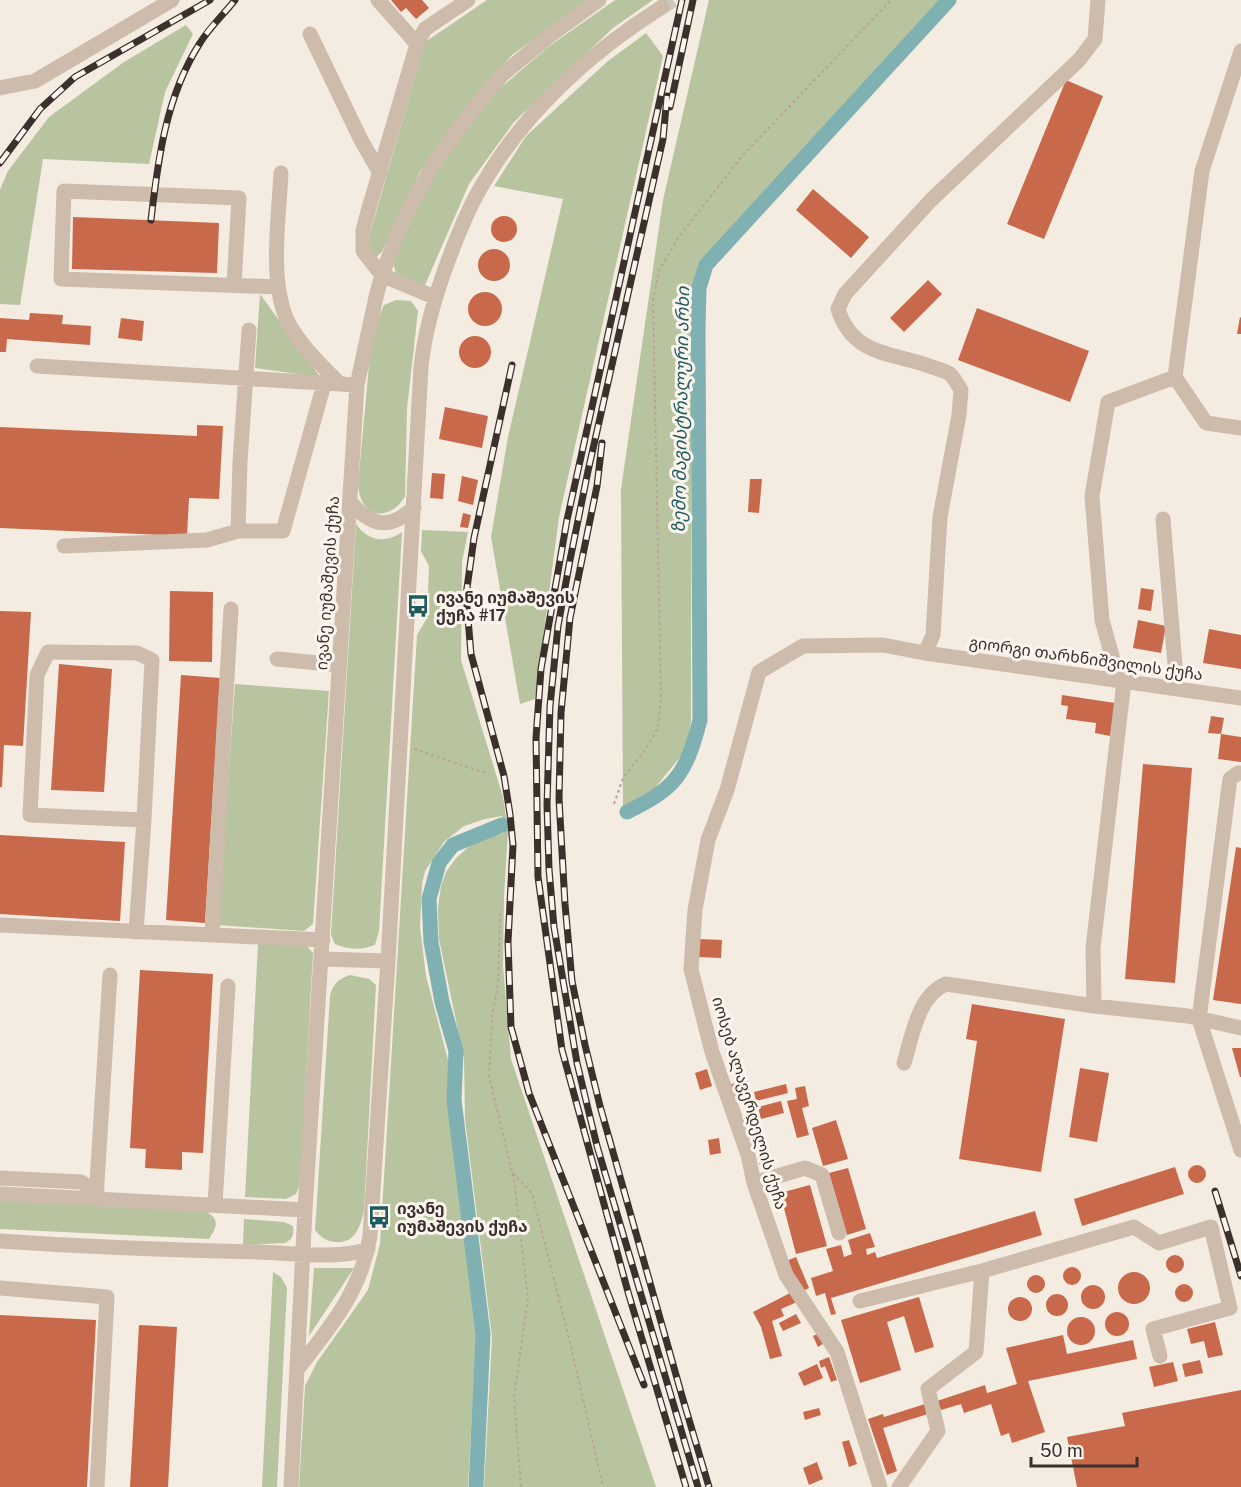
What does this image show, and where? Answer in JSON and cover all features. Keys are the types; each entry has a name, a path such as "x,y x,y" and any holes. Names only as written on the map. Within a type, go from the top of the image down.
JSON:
{"street":[{"path":"0,88 35,81 172,0"},
{"path":"378,0 417,44"},
{"name":"ივანე იუმაშევის ქუჩა","path":"291,1487 305,1210 357,385 382,275 402,222 434,163 502,75 548,37 599,0"},
{"path":"925,653 933,635 940,517 959,415 961,390 950,374 927,365 890,357 862,345 843,323 838,309 845,294 931,200 1079,60 1095,39 1098,0"},
{"path":"434,297 382,275 363,251 362,243 417,44 425,29 461,2"},
{"path":"297,1370 339,1316 355,1286 368,1249 388,962 422,358 434,297 472,203 484,181 518,133 592,57 662,7"},
{"path":"310,34 380,173"},
{"path":"1241,51 1202,171 1175,377 1206,423 1241,428"},
{"path":"281,173 277,277 287,320 310,353 340,384"},
{"path":"234,285 239,198 64,191 61,279 278,287"},
{"path":"238,531 249,330"},
{"path":"37,366 357,385"},
{"path":"1094,1006 1094,948 1122,681 1102,620 1092,496 1108,402 1175,377"},
{"path":"64,546 207,540 238,531 284,531 324,384"},
{"path":"351,503 360,513 379,523 398,521 414,507"},
{"path":"1163,519 1177,689"},
{"path":"212,935 231,609"},
{"name":"იოსებ ალავერდელის ქუჩა","path":"880,1487 837,1352 786,1275 712,1052 691,969 695,910 708,840 727,790 759,672 803,646 883,645 925,653"},
{"path":"136,932 144,820 152,660 137,653 48,652 37,675 30,815 144,820"},
{"name":"გიორგი თარხნიშვილის ქუჩა","path":"925,653 1241,698"},
{"path":"277,659 339,665"},
{"path":"1241,773 1230,779 1199,1019 1241,1150"},
{"path":"0,925 323,939"},
{"path":"322,959 388,962"},
{"path":"96,1196 110,975"},
{"path":"904,1063 918,1017 935,989 946,984 1199,1019 1241,1028"},
{"path":"215,1205 228,986"},
{"path":"754,1183 805,1168 822,1175 839,1233"},
{"path":"0,1178 81,1182 96,1196"},
{"path":"0,1194 96,1196 305,1210"},
{"path":"860,1301 982,1271 1134,1227 1159,1243 1211,1227 1230,1308 1153,1329 1160,1356"},
{"path":"0,1241 110,1248 350,1255 368,1249"},
{"path":"899,1487 938,1431 928,1389 976,1352 982,1271"},
{"path":"0,1288 107,1298 97,1487"}],"path":[{"path":"614,804 623,778 645,750 658,728 661,696 653,301 659,271 678,238 743,155 891,0"},
{"path":"400,744 489,774"},
{"path":"500,913 498,984 492,1017 489,1076 513,1173 528,1298 514,1397 521,1487"},
{"path":"513,1173 532,1193 570,1342 603,1487"}],"green space":[{"path":"487,0 589,0 512,55 477,94 420,172 382,252 376,257 370,254 369,237 425,42"},
{"path":"615,0 653,0 613,28 514,122 469,184 425,285 417,285 396,273 393,263 398,248 429,183 465,131 498,90 548,47"},
{"path":"709,0 941,0 699,263 691,291 691,721 686,750 650,794 623,807 621,489 663,200"},
{"path":"186,25 193,34 165,92 149,164 43,159 20,305 0,304 0,190 8,171 49,117 124,62"},
{"path":"646,33 663,56 559,517 535,699 520,704 491,537 508,437 563,199 494,186 526,136 608,61"},
{"path":"260,294 320,377 255,368"},
{"path":"396,300 411,301 418,311 407,409 405,497 396,507 380,514 374,513 364,505 358,484 372,333 384,305"},
{"path":"356,524 366,534 377,539 389,538 402,532 379,931 375,945 355,949 335,944 331,935"},
{"path":"422,530 468,532 462,562 461,660 503,797 508,831 503,966 511,1059 656,1487 484,1487 492,1337 465,1119 464,1059 439,939 438,908 441,886 446,872 456,858 475,841 504,833 502,816 464,826 444,842 425,871 422,884 420,927 426,976 448,1060 451,1126 476,1335 468,1487 299,1487 305,1386 317,1362 368,1290 380,1244 417,635 427,618 429,566 421,551"},
{"path":"235,684 329,691 313,924 304,931 218,925"},
{"path":"258,944 306,945 313,953 300,1184 296,1194 286,1199 245,1197"},
{"path":"350,975 369,979 376,985 364,1211 352,1237 342,1242 335,1242 328,1241 315,1230 330,996 337,982"},
{"path":"0,1201 202,1209 212,1215 216,1225 209,1239 0,1229"},
{"path":"244,1219 284,1222 293,1226 292,1236 285,1243 243,1245"},
{"path":"314,1268 354,1268 309,1336"},
{"path":"273,1272 281,1277 287,1288 277,1487 262,1487"}],"building":[{"path":"391,0 422,0 429,8 416,19 406,8 401,12"},
{"path":"1066,80 1103,96 1044,239 1007,224"},
{"path":"813,189 869,237 851,258 796,210"},
{"path":"504,216 513,220 517,229 513,238 504,242 495,238 491,229 495,220"},
{"path":"73,217 219,223 217,273 72,269"},
{"path":"494,249 505,254 510,265 505,276 494,281 483,276 478,265 483,254"},
{"path":"928,280 942,294 904,332 890,318"},
{"path":"485,292 497,297 502,309 497,321 485,326 473,321 468,309 473,297"},
{"path":"977,308 1089,351 1070,402 958,360"},
{"path":"30,313 63,315 62,324 91,326 90,345 7,339 6,352 0,352 0,318 29,320"},
{"path":"1240,317 1241,334 1237,334"},
{"path":"121,318 144,321 142,341 118,338"},
{"path":"475,336 486,341 491,352 486,363 475,368 464,363 459,352 464,341"},
{"path":"445,407 488,416 482,448 439,439"},
{"path":"197,425 223,426 219,499 189,498 187,536 0,528 0,427 197,436"},
{"path":"432,473 445,474 443,499 430,498"},
{"path":"462,476 478,480 473,505 458,501"},
{"path":"750,479 762,479 759,513 748,512"},
{"path":"463,513 471,515 468,528 460,527"},
{"path":"1141,588 1154,590 1151,611 1138,609"},
{"path":"170,591 213,592 212,662 169,661"},
{"path":"0,611 31,612 23,746 4,745 2,787 0,787"},
{"path":"1138,620 1166,626 1161,653 1133,648"},
{"path":"1209,629 1241,635 1241,669 1203,663"},
{"path":"59,664 112,669 104,792 51,790"},
{"path":"181,675 220,678 205,923 166,920"},
{"path":"1062,695 1115,703 1110,736 1095,733 1096,723 1066,719 1068,706 1061,705"},
{"path":"1211,716 1224,718 1221,734 1208,733"},
{"path":"1221,734 1241,737 1241,762 1218,759"},
{"path":"1143,764 1192,768 1175,983 1125,979"},
{"path":"0,835 125,842 120,921 0,914"},
{"path":"1236,847 1241,848 1241,1004 1213,1000"},
{"path":"699,939 722,940 721,958 698,957"},
{"path":"140,970 213,974 203,1153 182,1152 182,1170 145,1168 146,1149 130,1148"},
{"path":"972,1004 1065,1019 1041,1172 959,1159 977,1041 966,1039"},
{"path":"1232,1048 1241,1048 1241,1077 1240,1077"},
{"path":"1080,1068 1109,1073 1097,1142 1069,1137"},
{"path":"707,1069 712,1086 700,1090 695,1073"},
{"path":"747,1079 752,1097 731,1104 726,1086"},
{"path":"786,1084 788,1093 756,1101 754,1092"},
{"path":"805,1086 809,1106 802,1108 809,1135 797,1138 787,1101 797,1099 795,1088"},
{"path":"781,1101 784,1113 761,1119 758,1107"},
{"path":"836,1120 848,1159 823,1166 812,1128"},
{"path":"719,1138 721,1153 710,1155 708,1140"},
{"path":"767,1153 771,1164 761,1168 757,1157"},
{"path":"1193,1165 1201,1165 1206,1170 1204,1181 1193,1183 1188,1178 1188,1170"},
{"path":"1175,1167 1184,1194 1082,1226 1074,1199"},
{"path":"848,1168 866,1229 847,1235 829,1173"},
{"path":"810,1185 827,1246 796,1254 780,1193"},
{"path":"1035,1211 1042,1235 831,1298 836,1314 831,1315 825,1293 816,1296 811,1278 833,1271 826,1249 841,1245 844,1257 852,1254 848,1240 870,1233 875,1247 866,1249 867,1255 875,1252 877,1258"},
{"path":"1175,1255 1181,1258 1184,1264 1181,1270 1175,1273 1169,1270 1166,1264 1169,1258"},
{"path":"796,1257 809,1288 803,1291 786,1261"},
{"path":"1072,1267 1078,1270 1081,1276 1078,1282 1072,1285 1066,1282 1063,1276 1066,1270"},
{"path":"1134,1272 1145,1277 1150,1288 1145,1299 1134,1304 1123,1299 1118,1288 1123,1277"},
{"path":"1036,1275 1042,1278 1045,1284 1042,1290 1036,1293 1030,1290 1027,1284 1030,1278"},
{"path":"1184,1284 1190,1287 1193,1293 1190,1299 1184,1302 1178,1299 1175,1293 1178,1287"},
{"path":"1093,1285 1102,1288 1105,1297 1102,1306 1093,1309 1084,1306 1081,1297 1084,1288"},
{"path":"792,1292 797,1302 781,1309 784,1316 772,1321 782,1356 770,1359 761,1327 753,1312"},
{"path":"1057,1294 1065,1297 1068,1305 1065,1313 1057,1316 1049,1313 1046,1305 1049,1297"},
{"path":"919,1297 934,1347 915,1353 904,1316 887,1322 901,1370 860,1383 841,1320"},
{"path":"1020,1297 1029,1300 1032,1309 1029,1318 1020,1321 1011,1318 1008,1309 1011,1300"},
{"path":"1117,1312 1126,1315 1129,1324 1126,1333 1117,1336 1108,1333 1105,1324 1108,1315"},
{"path":"796,1314 801,1323 783,1331 779,1323"},
{"path":"0,1315 96,1320 87,1487 0,1487"},
{"path":"1081,1317 1091,1321 1095,1331 1091,1341 1081,1345 1071,1341 1067,1331 1071,1321"},
{"path":"1215,1322 1223,1355 1208,1358 1204,1341 1191,1344 1187,1329"},
{"path":"139,1325 177,1327 168,1487 130,1487"},
{"path":"819,1333 824,1343 818,1347 813,1336"},
{"path":"1063,1335 1067,1354 1133,1340 1137,1359 1028,1381 1045,1432 1012,1443 1009,1433 1001,1436 991,1404 964,1413 961,1404 941,1410 937,1401 985,1385 987,1393 1017,1384 1006,1348"},
{"path":"829,1357 837,1380 831,1382 825,1366 821,1368 819,1361"},
{"path":"1200,1360 1203,1373 1185,1377 1182,1364"},
{"path":"1173,1362 1178,1381 1154,1387 1149,1367"},
{"path":"817,1364 823,1378 804,1386 798,1373"},
{"path":"1241,1390 1241,1487 1077,1487 1067,1437 1125,1426 1122,1413"},
{"path":"925,1404 928,1414 883,1428 897,1471 887,1475 868,1419 883,1414 884,1417"},
{"path":"819,1408 821,1415 805,1420 803,1412"},
{"path":"849,1440 857,1464 849,1467 842,1442"},
{"path":"817,1462 823,1479 809,1485 803,1468"}],"waterway":[{"name":"ზემო მაგისტრალური არხი","path":"627,812 658,795 677,777 690,753 700,720 698,328 699,288 706,265 949,0"},
{"name":"ზემო მაგისტრალური არხი","path":"476,1487 483,1334 454,1100 456,1051 442,1002 431,942 429,899 439,863 453,845 502,825"}],"tunnel":[{"path":"662,7 673,0"}],"railway":[{"path":"0,163 40,109 75,77 210,0"},
{"path":"151,220 165,128 179,84 188,63 204,37 235,0"},
{"path":"682,0 567,520 541,669 536,738 538,877 562,1050 628,1292 686,1487"},
{"path":"670,107 693,0"},
{"path":"667,96 663,139 588,471 558,626 550,706 547,805 554,927 577,1063 597,1146 698,1487"},
{"path":"512,365 474,538 466,595 471,654 504,776 510,814 513,845 508,942 511,1027 529,1093 644,1385"},
{"path":"602,443 597,486 570,618 561,713 559,799 572,981 600,1106 709,1487"},
{"path":"1215,1191 1241,1276"}],"place":[{"name":"ივანე იუმაშევის ქუჩა #17","path":"418,606"},
{"name":"ივანე იუმაშევის ქუჩა","path":"379,1217"}]}
